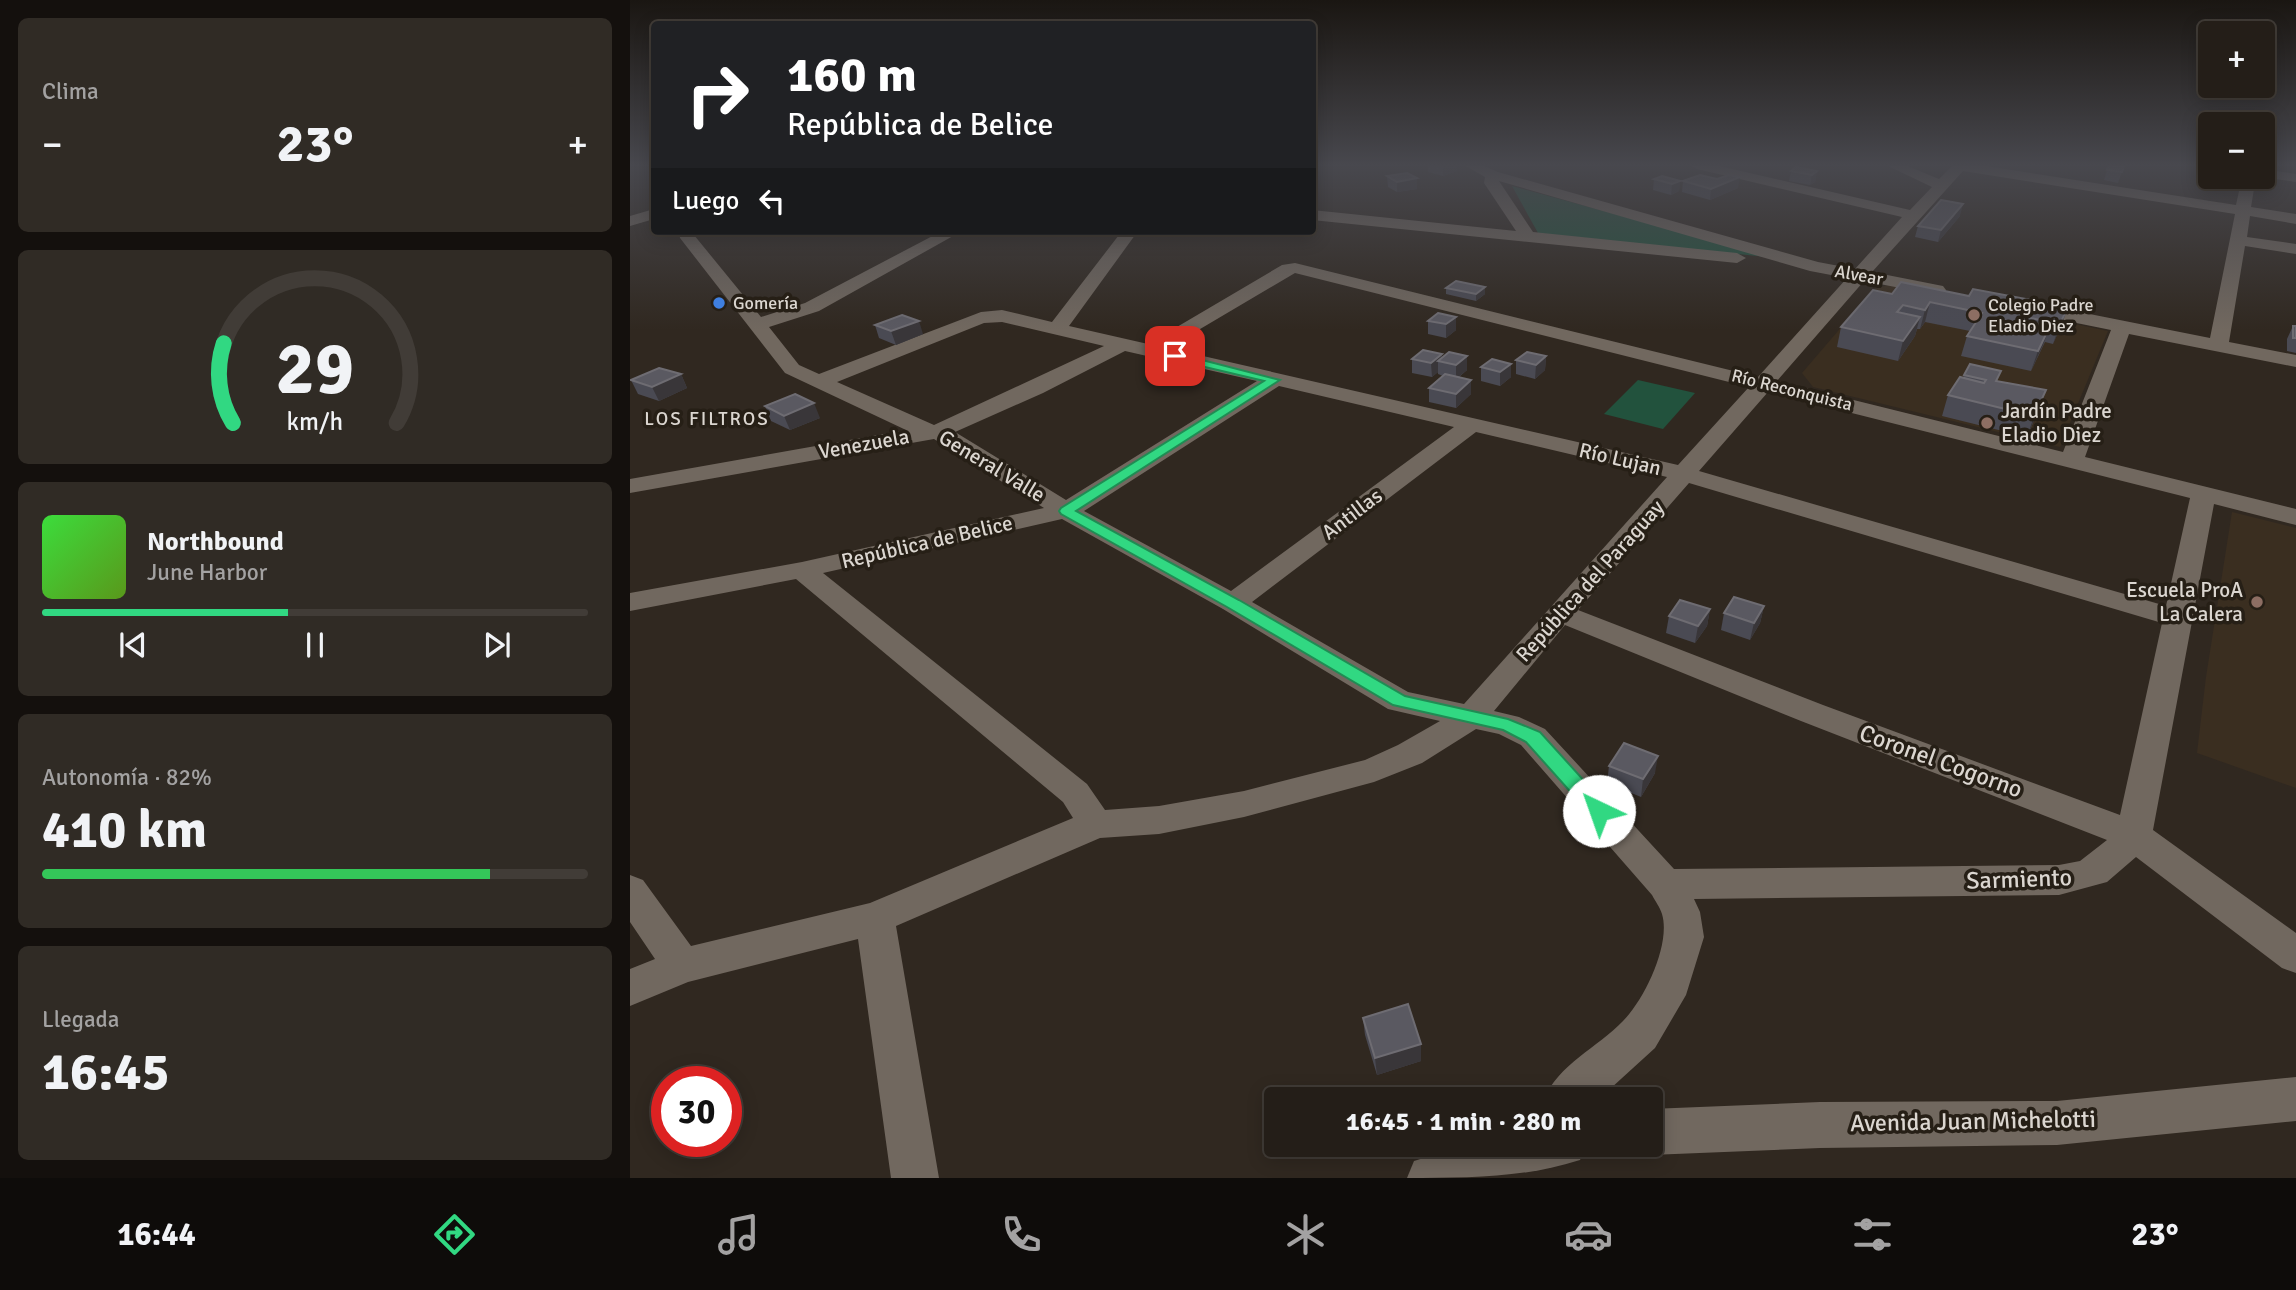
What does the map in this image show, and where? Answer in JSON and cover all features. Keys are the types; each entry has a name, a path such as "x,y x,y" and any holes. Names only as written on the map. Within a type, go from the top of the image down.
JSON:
{"street":[{"path":"1360,220 1816,267"},
{"path":"1518,220 1526,237"},
{"name":"Alvear","path":"1659,220 1816,267 1958,294"},
{"name":"República del Paraguay","path":"630,989 682,966 875,918 1096,824 1159,820 1244,804 1374,769 1410,754 1471,717 1559,613 1909,220"},
{"path":"2219,345 2241,220"},
{"name":"General Valle","path":"687,235 782,360 792,369 915,426 936,432 1066,511 1233,603 1399,701 1508,725 1533,737 1665,884 1681,912 1684,937 1671,982 1640,1034 1580,1087"},
{"path":"757,326 812,307 947,235"},
{"path":"1057,328 1127,235"},
{"path":"2238,240 2296,249"},
{"name":"Río Reconquista","path":"1151,350 1288,269 1295,268 2296,517"},
{"path":"2009,304 2296,361"},
{"name":"Río Lujan","path":"817,382 981,318 1002,316 1685,474 2176,618"},
{"path":"2072,460 2122,326"},
{"name":"Venezuela","path":"634,482 936,432 1035,388 1123,344"},
{"name":"República de Belice","path":"630,603 802,570 1066,511 1274,380"},
{"name":"Antillas","path":"1233,603 1471,425"},
{"path":"2134,835 2203,494"},
{"path":"802,570 1075,793 1096,824"},
{"name":"Coronel Cogorno","path":"1559,613 1812,713 2134,835 2296,956"},
{"name":"Sarmiento","path":"1665,884 2059,880 2085,877 2107,865 2134,835"},
{"path":"630,891 682,966"},
{"path":"875,918 915,1178"},
{"name":"Avenida Juan Michelotti","path":"1663,1131 1820,1125 2057,1123 2296,1099"},
{"path":"1431,1178 1508,1157"}],"shaded area":[{"path":"1888,285 2108,331 2060,447 1813,387 1802,373 1874,289"},
{"name":"Escuela ProA La Calera","path":"2232,512 2296,528 2296,788 2197,753"}],"green space":[{"path":"1531,220 1637,220 1776,258 1538,233"},
{"path":"1638,380 1695,393 1663,429 1604,414"}],"building":[{"path":"1923,220 1949,220 1941,230 1918,226"},
{"path":"1456,281 1485,287 1476,294 1446,288"},
{"path":"1901,282 1969,296 1973,289 2068,307 2060,324 2026,317 2025,321 2050,326 2038,351 1967,336 1982,313 1930,302 1925,310 1903,305 1897,312 1920,317 1903,341 1841,327 1873,290 1892,294"},
{"path":"1438,313 1456,317 1446,324 1428,321"},
{"path":"902,315 919,321 891,331 875,325"},
{"path":"2293,326 2296,326 2296,338 2293,338"},
{"path":"1423,350 1442,354 1431,363 1412,359"},
{"path":"1449,352 1467,356 1456,365 1438,361"},
{"path":"1527,352 1546,356 1536,365 1516,360"},
{"path":"1492,359 1511,364 1500,372 1481,367"},
{"path":"1970,364 2001,371 1996,381 2046,390 2034,416 1948,395 1960,377 1984,383 1986,380 1964,375"},
{"path":"659,368 681,374 652,387 631,380"},
{"path":"1445,374 1471,380 1456,394 1429,388"},
{"path":"795,394 814,403 784,416 765,406"},
{"path":"1734,597 1764,606 1754,623 1724,613"},
{"path":"1680,600 1710,609 1698,626 1669,616"},
{"path":"1624,743 1658,756 1643,779 1609,766"},
{"path":"1408,1004 1421,1044 1375,1058 1363,1018"}],"place":[{"name":"Gomería","path":"719,303"},
{"name":"Colegio Padre Eladio Diez","path":"1974,315"},
{"name":"Jardín Padre Eladio Diez","path":"1987,423"},
{"name":"Escuela ProA La Calera","path":"2257,602"}],"district":[{"name":"LOS FILTROS","path":"707,418"}],"route":[{"path":"1175,356 1274,380 1066,511 1233,603 1399,701 1508,725 1533,737 1599,811"}]}
